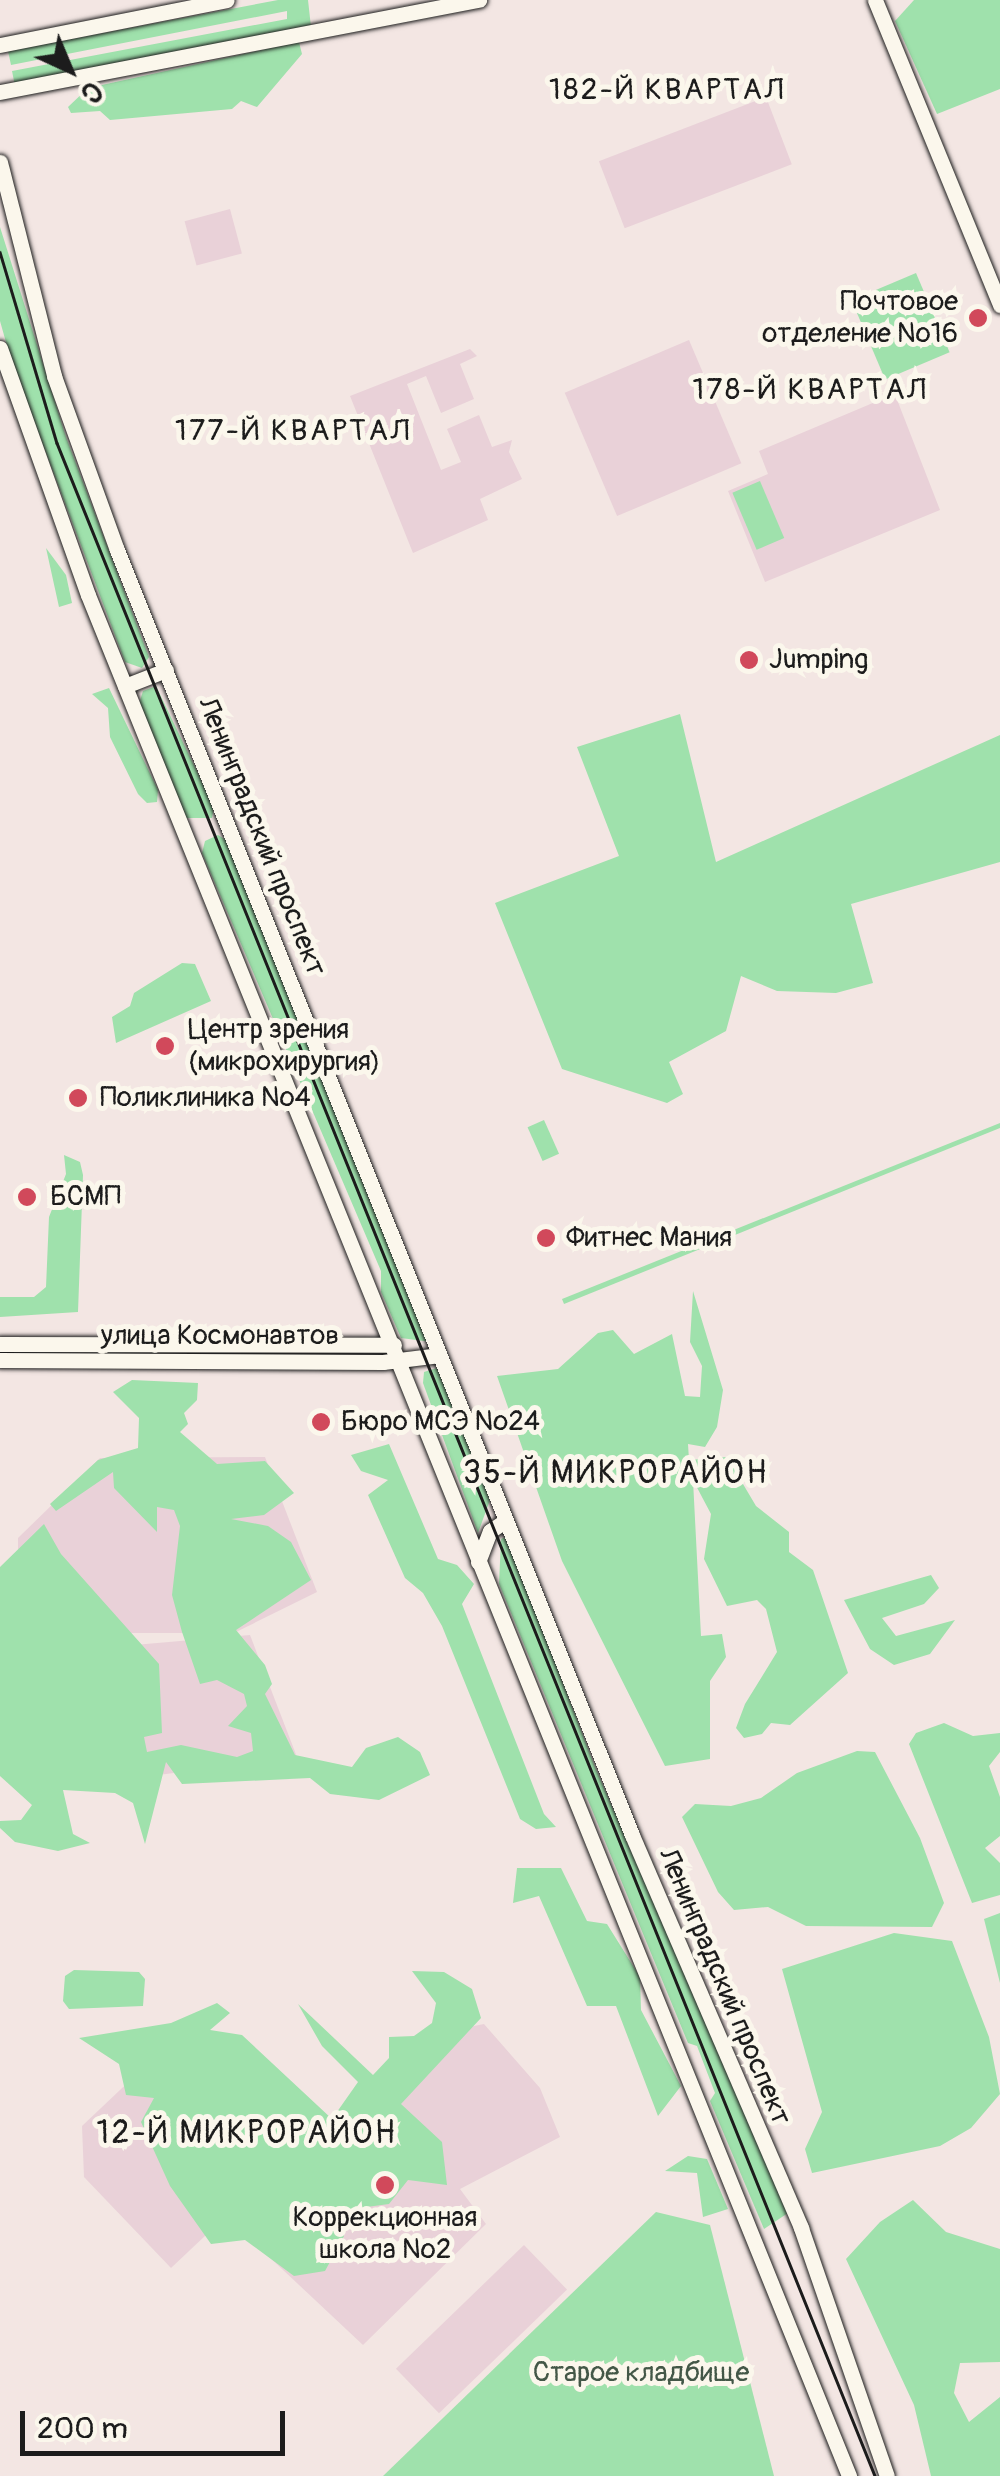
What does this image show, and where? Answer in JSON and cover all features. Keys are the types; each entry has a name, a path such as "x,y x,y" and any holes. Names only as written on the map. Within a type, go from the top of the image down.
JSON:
{"main road":[{"path":"0,46 227,0"},
{"path":"0,92 478,0"},
{"path":"875,0 1000,305"},
{"name":"Ленинградский проспект","path":"0,162 5,216 72,428 505,1521 801,2228 887,2476"},
{"path":"0,348 125,686 849,2476"},
{"path":"125,686 166,670"},
{"name":"улица Космонавтов","path":"0,1344 440,1355"},
{"name":"улица Космонавтов","path":"0,1360 397,1352"},
{"path":"478,1562 490,1531 505,1521"}],"shaded area":[{"path":"766,97 792,164 625,228 599,161"},
{"path":"230,209 242,253 197,266 185,221"},
{"path":"689,340 741,463 617,516 565,393"},
{"path":"470,349 477,356 460,364 474,399 441,413 426,376 407,384 441,470 461,462 447,429 479,415 492,447 512,440 509,452 522,479 480,499 488,520 413,553 350,396"},
{"path":"887,397 896,397 940,510 765,582 728,491 768,474 759,451"},
{"path":"265,1457 317,1592 234,1633 109,1633 18,1549 18,1538 100,1458"},
{"path":"250,1635 297,1757 143,1777 134,1645"},
{"name":"Коррекционная школа №2","path":"484,2024 540,2088 560,2137 460,2189 486,2224 363,2345 250,2239 464,2028"},
{"path":"164,2065 206,2235 171,2268 84,2177 82,2126 139,2072"},
{"path":"524,2245 567,2290 439,2413 396,2369"}],"green space":[{"path":"278,0 308,0 311,27 15,86 12,71 287,19 287,11 11,65 8,51"},
{"path":"914,0 1000,0 1000,89 937,114 895,21"},
{"path":"299,42 302,54 257,107 241,101 232,109 110,120 100,111 71,113 68,107 88,88"},
{"path":"0,227 66,437 149,657 142,668 125,662 11,360 0,321"},
{"path":"916,273 950,352 885,380 852,300"},
{"path":"760,481 784,538 757,550 732,493"},
{"path":"46,548 66,575 72,603 59,607"},
{"path":"156,686 214,807 212,818 186,818 139,704 143,691"},
{"path":"109,688 158,790 157,802 147,803 138,794 110,737 108,708 92,694"},
{"path":"680,714 716,862 1000,735 1000,862 851,904 873,983 836,993 777,991 741,976 726,1031 669,1062 683,1094 667,1103 562,1069 495,903 619,856 577,747"},
{"path":"218,835 226,840 431,1342 401,1338 381,1292 381,1271 202,853 205,841"},
{"path":"182,963 195,964 211,1001 116,1043 112,1017 130,1006 134,993"},
{"path":"544,1120 559,1154 543,1161 528,1127"},
{"path":"1000,1123 1000,1128 564,1304 562,1299"},
{"path":"64,1155 80,1162 83,1175 78,1312 0,1317 0,1297 34,1297 46,1287 49,1217 66,1174"},
{"path":"693,1291 723,1390 717,1427 705,1447 688,1444 689,1460 727,1457 756,1506 789,1532 789,1552 813,1570 848,1673 790,1725 771,1723 762,1734 744,1738 736,1728 745,1704 777,1652 766,1609 757,1600 727,1606 704,1559 711,1514 693,1480 701,1636 722,1634 726,1657 710,1681 710,1759 665,1766 562,1561 497,1376 558,1369 598,1333 613,1330 634,1354 672,1334 685,1396 700,1397 702,1366 690,1342"},
{"path":"440,1367 490,1500 478,1533 423,1383 424,1372"},
{"path":"132,1380 198,1383 197,1400 184,1413 188,1424 180,1432 217,1464 265,1461 294,1493 264,1515 231,1519 268,1526 291,1542 311,1580 236,1630 265,1665 272,1684 265,1694 295,1755 352,1767 366,1748 398,1737 420,1752 430,1775 379,1800 330,1794 310,1778 182,1784 166,1762 145,1844 133,1803 115,1793 63,1790 73,1834 90,1843 58,1851 15,1842 0,1828 0,1821 21,1820 32,1805 0,1776 0,1567 44,1524 61,1554 159,1664 162,1733 144,1737 147,1752 181,1745 237,1757 253,1751 251,1733 228,1726 247,1706 244,1694 217,1680 200,1684 182,1632 172,1595 180,1526 174,1510 157,1507 157,1532 114,1488 113,1472 56,1511 50,1504 98,1460 138,1448 139,1418 113,1392"},
{"path":"389,1444 438,1559 457,1565 474,1584 462,1604 544,1814 556,1827 536,1829 520,1819 442,1626 423,1593 405,1578 368,1495 388,1480 361,1471 351,1455"},
{"path":"507,1536 595,1767 788,2213 764,2229 710,2101 715,2093 697,2046 688,2043 499,1584 501,1539"},
{"path":"931,1575 939,1588 924,1604 882,1618 896,1636 955,1620 930,1654 894,1665 870,1649 844,1600"},
{"path":"944,1723 973,1736 1000,1733 1000,1752 989,1766 1000,1797 1000,1836 985,1848 1000,1863 1000,1895 972,1903 909,1744 916,1733"},
{"path":"857,1751 875,1752 920,1838 944,1903 932,1927 806,1926 768,1907 734,1910 718,1892 682,1817 695,1804 731,1806 761,1798 797,1773"},
{"path":"517,1868 561,1868 587,1921 607,1924 640,1977 641,2010 681,2086 658,2116 616,2006 587,2006 539,1896 513,1903"},
{"path":"1000,1913 1000,1983 984,1919"},
{"path":"894,1933 952,1941 989,2037 1000,2094 971,2128 940,2146 812,2173 805,2149 822,2112 782,1969"},
{"path":"74,1970 139,1972 145,1979 143,2006 69,2009 63,2001 65,1976"},
{"path":"412,1971 444,1972 472,1989 481,2018 401,2104 442,2142 447,2185 408,2180 389,2204 344,2210 344,2236 325,2271 294,2276 245,2240 211,2244 170,2186 141,2122 154,2098 126,2095 119,2064 79,2038 171,2023 217,2003 230,2013 210,2030 242,2035 332,2119 358,2082 322,2046 298,2004 373,2075 389,2058 389,2037 414,2036 432,2023 436,2003"},
{"path":"688,2156 707,2159 728,2209 703,2217 697,2173 665,2171"},
{"path":"913,2200 946,2232 1000,2249 1000,2362 960,2363 954,2393 969,2422 1000,2397 1000,2476 931,2476 914,2405 846,2259 880,2222"},
{"name":"Старое кладбище","path":"656,2212 710,2225 774,2476 383,2476"}],"tram line":[{"path":"0,252 57,443 875,2476"}],"place":[{"name":"Почтовое отделение №16","path":"978,318"},
{"name":"Jumping","path":"749,660"},
{"name":"Центр зрения (микрохирургия)","path":"165,1046"},
{"name":"Поликлиника №4","path":"78,1098"},
{"name":"БСМП","path":"27,1197"},
{"name":"Фитнес Мания","path":"546,1238"},
{"name":"Бюро МСЭ №24","path":"321,1422"},
{"name":"Коррекционная школа №2","path":"385,2185"}],"district":[{"name":"182-Й КВАРТАЛ","path":"667,90"},
{"name":"178-Й КВАРТАЛ","path":"810,390"},
{"name":"177-Й КВАРТАЛ","path":"293,431"},
{"name":"35-Й МИКРОРАЙОН","path":"616,1473"},
{"name":"12-Й МИКРОРАЙОН","path":"247,2133"}]}
